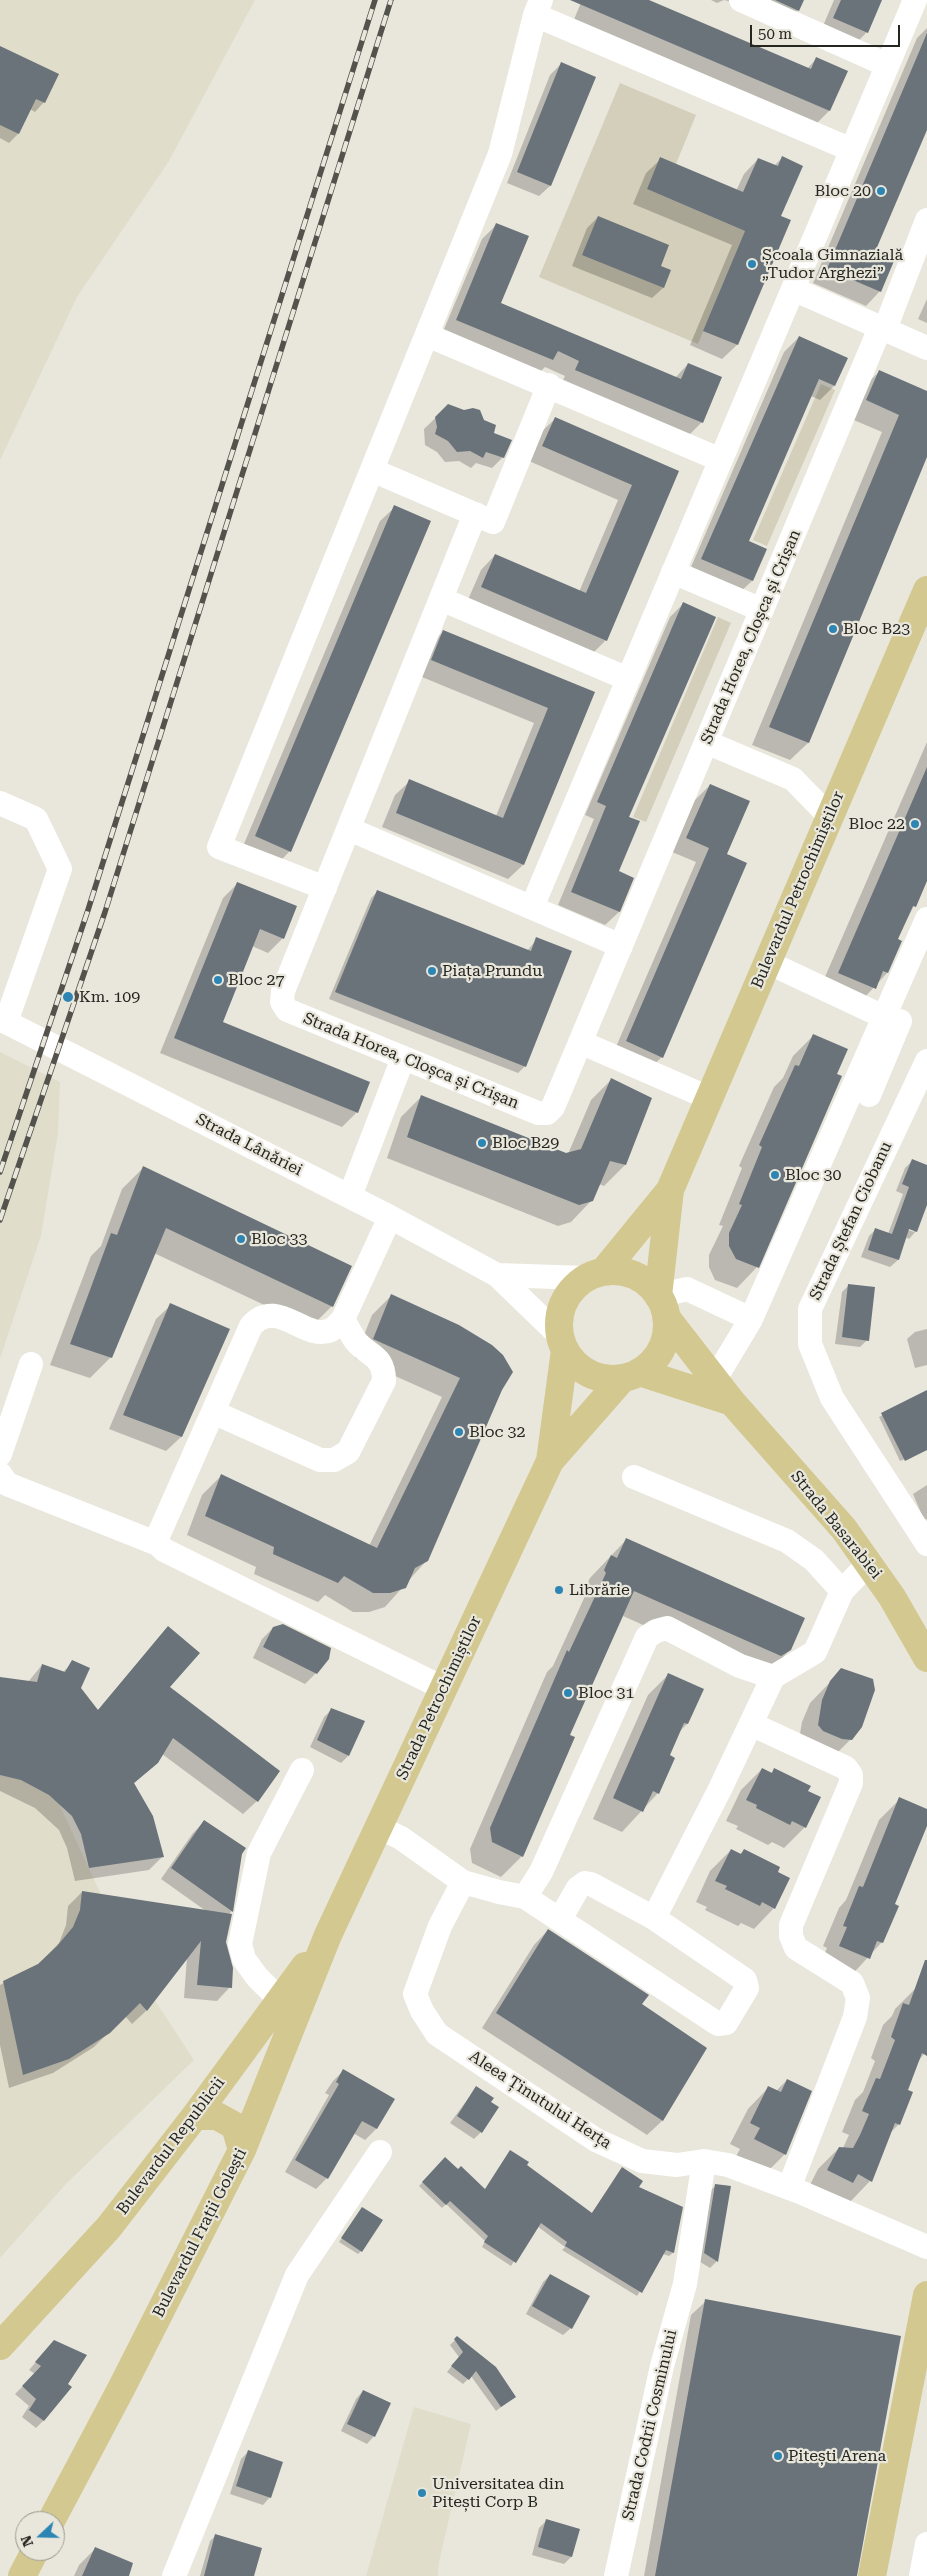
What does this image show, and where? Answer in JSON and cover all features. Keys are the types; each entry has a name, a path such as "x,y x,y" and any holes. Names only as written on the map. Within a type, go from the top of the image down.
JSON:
{"main road":[{"name":"Bulevardul Petrochimiștilor","path":"595,1275 670,1190 927,590"},
{"name":"Bulevardul Petrochimiștilor","path":"662,1306 670,1190"},
{"path":"631,1376 652,1362 661,1349 666,1333 662,1306 647,1284 634,1276 619,1272 595,1275 573,1289 564,1303 559,1319 562,1343 575,1364 589,1374 605,1379 631,1376 732,1402"},
{"name":"Strada Basarabiei","path":"662,1306 732,1402 844,1529 870,1563 927,1658"},
{"name":"Strada Petrochimiștilor","path":"550,1461 562,1343"},
{"name":"Strada Petrochimiștilor","path":"328,1935 550,1461 631,1376"},
{"name":"Bulevardul Republicii","path":"0,2346 109,2227 195,2116 328,1935"},
{"name":"Bulevardul Frații Golești","path":"56,2511 121,2389 242,2150 328,1935"},
{"path":"195,2116 217,2116 235,2126 242,2150"},
{"path":"872,2576 927,2295"},
{"path":"22,2576 30,2561"}],"street":[{"path":"741,0 887,65"},
{"path":"532,907 915,0"},
{"path":"325,888 219,847 500,154 538,7 852,150"},
{"name":"Strada Horea, Cloșca și Crișan","path":"475,514 284,991 282,1002 287,1010 538,1113 547,1113 553,1107 927,220"},
{"path":"793,289 927,348"},
{"path":"427,335 721,460"},
{"path":"372,470 493,522 549,386"},
{"path":"673,572 762,610"},
{"path":"441,599 628,679"},
{"path":"706,742 793,779 830,817"},
{"path":"0,803 36,819 60,869 3,1021"},
{"path":"349,829 621,946"},
{"path":"715,1378 751,1319 927,920"},
{"path":"868,1095 927,958"},
{"path":"767,962 884,1016"},
{"name":"Strada Lânăriei","path":"3,1021 350,1196 497,1275"},
{"path":"580,1042 709,1098"},
{"path":"350,1196 403,1058"},
{"name":"Strada Ștefan Ciobanu","path":"924,1080 810,1309 810,1344 832,1398 927,1544"},
{"path":"158,1544 158,1536 251,1326 258,1318 272,1314 321,1332 332,1330 343,1319 390,1217"},
{"path":"497,1275 595,1275"},
{"path":"497,1275 562,1343"},
{"path":"662,1306 687,1289 751,1319"},
{"path":"213,1412 320,1460 334,1460 348,1452 384,1381 384,1368 374,1355 356,1342 343,1319"},
{"path":"0,1454 30,1364"},
{"path":"0,1474 7,1484 158,1544 164,1550 444,1688"},
{"path":"634,1477 787,1541 814,1560 842,1591"},
{"path":"654,1918 773,1677 814,1652 842,1591 870,1563"},
{"path":"525,1897 541,1872 647,1637 656,1630 667,1628 740,1666 773,1677"},
{"path":"751,1724 846,1768 850,1775 850,1784 791,1925 791,1936 796,1948 852,1983 858,1998 855,2017 789,2188"},
{"path":"280,2000 256,1977 244,1959 240,1944 259,1853 302,1770"},
{"path":"378,1828 401,1838 463,1882 525,1897 718,2024 726,2023 747,1988 745,1980 654,1918 591,1884 585,1883 578,1888 560,1919"},
{"name":"Aleea Ținutului Herța","path":"463,1882 440,1926 415,1994 422,2011 437,2034 596,2140 642,2161 677,2165 704,2161 728,2165 789,2188 927,2247"},
{"path":"174,2576 297,2275 380,2152"},
{"name":"Strada Codrii Cosminului","path":"616,2576 660,2375 686,2274 704,2161"},
{"path":"921,2576 927,2544"}],"shaded area":[{"path":"0,0 255,0 169,161 77,297 0,460"},
{"path":"620,83 696,115 676,164 660,158 647,189 745,231 698,344 539,277"},
{"path":"821,384 835,390 767,546 753,540"},
{"path":"718,617 731,623 646,822 633,817"},
{"path":"0,1052 60,1082 58,1133 41,1236 0,1359"},
{"path":"0,1675 137,1973 194,2060 66,2184 0,2258"},
{"name":"Universitatea din Pitești Corp B","path":"414,2407 471,2424 439,2562 438,2576 366,2576"}],"building":[{"path":"570,0 649,0 811,69 816,57 848,71 830,111"},
{"path":"775,0 804,0 799,11"},
{"path":"841,0 882,0 868,33 833,18"},
{"name":"Bloc 20","path":"927,33 927,130 875,252 894,261 881,292 827,269"},
{"path":"0,46 59,74 45,103 36,99 19,134 0,125"},
{"path":"561,62 596,77 551,186 517,172"},
{"name":"Școala Gimnazială „Tudor Arghezi”","path":"782,156 803,166 781,216 791,220 738,345 703,331 745,231 647,189 660,157 743,192 758,158 778,166"},
{"path":"598,216 669,245 661,266 671,270 664,288 582,255"},
{"path":"496,223 529,236 501,303 681,379 688,363 722,377 703,423 575,370 579,361 558,351 553,360 456,320"},
{"path":"799,336 848,358 835,386 819,379 749,541 767,549 753,581 701,559"},
{"path":"879,370 927,391 927,457 809,743 769,727 899,415 866,400"},
{"path":"448,404 464,410 473,408 480,410 484,420 496,425 494,433 512,440 504,458 486,452 483,458 470,451 457,452 448,441 435,434 437,427 435,417"},
{"path":"555,417 679,471 607,641 481,587 495,554 586,593 632,485 542,446"},
{"path":"394,505 431,521 291,852 255,836"},
{"path":"683,602 716,617 629,817 640,821 619,871 634,878 620,912 571,892 606,806 597,802"},
{"path":"443,630 595,692 524,865 396,813 409,779 503,818 548,708 431,660"},
{"name":"Bloc 22","path":"927,767 927,881 916,907 913,906 898,939 902,941 888,973 883,971 876,989 838,973"},
{"path":"710,784 750,801 727,854 747,863 663,1058 626,1041 709,848 686,838"},
{"name":"Bloc 27","path":"237,882 297,906 284,939 260,929 223,1022 370,1082 358,1113 174,1038"},
{"name":"Piața Prundu","path":"377,890 531,951 536,937 572,951 526,1067 335,992"},
{"name":"Bloc 30","path":"813,1034 848,1049 837,1074 842,1076 759,1268 736,1259 729,1246 729,1233 742,1205 739,1204 762,1147 759,1145 795,1065 799,1066"},
{"name":"Bloc B29","path":"611,1078 652,1098 626,1165 610,1161 593,1201 579,1205 407,1137 421,1095 566,1153 581,1149"},
{"path":"912,1159 927,1165 927,1205 917,1232 909,1229 899,1260 868,1250 875,1228 892,1234 909,1187 902,1184"},
{"name":"Bloc 33","path":"143,1166 352,1266 333,1307 166,1228 112,1358 70,1344 111,1233 117,1235"},
{"path":"848,1284 875,1287 869,1341 842,1337"},
{"name":"Bloc 32","path":"391,1294 459,1325 492,1345 503,1355 513,1372 502,1390 428,1561 415,1568 406,1588 390,1593 373,1593 344,1576 338,1583 273,1554 274,1547 205,1516 221,1474 377,1548 460,1378 373,1339"},
{"path":"170,1303 230,1329 182,1437 123,1415"},
{"path":"927,1390 927,1450 905,1461 881,1413"},
{"name":"Bloc 31","path":"626,1538 805,1618 791,1650 781,1656 634,1591 570,1735 575,1737 523,1857 492,1842 490,1828 567,1650 569,1652 606,1573 604,1570 611,1555 617,1558"},
{"path":"283,1624 331,1648 329,1659 317,1674 263,1647 273,1627"},
{"path":"168,1626 200,1653 170,1687 280,1771 258,1802 173,1738 158,1763 134,1783 153,1816 164,1857 89,1868 81,1834 72,1816 49,1795 21,1780 0,1775 0,1677 37,1682 42,1664 65,1672 72,1660 90,1668 81,1688 98,1710"},
{"path":"841,1668 873,1679 875,1690 862,1727 852,1740 842,1739 823,1731 818,1725 822,1700 830,1681"},
{"path":"668,1673 704,1689 688,1724 684,1723 670,1755 675,1758 659,1794 653,1791 643,1812 613,1798"},
{"path":"331,1708 365,1721 349,1756 317,1740"},
{"path":"762,1768 772,1773 774,1768 811,1786 808,1791 821,1797 806,1828 792,1821 790,1825 756,1808 757,1805 746,1800"},
{"path":"899,1797 927,1809 927,1826 895,1904 899,1906 883,1943 877,1941 870,1959 839,1946 847,1927 843,1926 859,1886 863,1887"},
{"path":"204,1820 246,1848 242,1854 233,1912 171,1868"},
{"path":"731,1849 741,1854 744,1849 780,1867 778,1872 790,1878 775,1909 762,1902 760,1906 725,1889 727,1886 715,1881"},
{"path":"82,1891 232,1914 226,1942 233,1968 232,1988 197,1985 201,1941 147,2011 140,2003 110,2033 69,2059 23,2075 3,1981 38,1964 57,1946 73,1927 80,1910"},
{"path":"548,1929 649,1995 642,2004 707,2048 663,2121 496,2013"},
{"path":"925,1960 927,1960 927,2056 922,2053 908,2090 913,2092 900,2125 895,2123 872,2182 858,2174 853,2183 827,2170 839,2147 853,2148 860,2135 869,2114 862,2111 876,2078 880,2079 895,2040 891,2037 903,2003 909,2005"},
{"path":"343,2069 395,2099 377,2129 362,2121 328,2179 295,2160 339,2084 336,2082"},
{"path":"787,2079 812,2091 786,2155 754,2139 760,2128 750,2123 768,2086 781,2092"},
{"path":"476,2086 494,2098 491,2102 499,2107 482,2133 457,2116"},
{"path":"510,2150 529,2162 527,2165 592,2213 622,2167 643,2181 639,2187 683,2207 674,2253 666,2250 642,2293 565,2246 567,2242 541,2223 516,2263 484,2242 488,2236 450,2201 446,2205 422,2182 445,2157 458,2169 461,2166 485,2189"},
{"path":"715,2184 731,2186 718,2262 704,2253"},
{"path":"362,2207 383,2220 362,2252 341,2238"},
{"path":"550,2274 590,2296 572,2329 532,2306"},
{"name":"Pitești Arena","path":"705,2299 901,2336 857,2576 655,2576"},
{"path":"457,2336 496,2367 516,2397 501,2407 476,2371 469,2380 451,2366 463,2352 454,2339"},
{"path":"54,2340 87,2355 68,2384 72,2387 44,2421 29,2410 36,2399 22,2386 41,2366 35,2362"},
{"path":"363,2390 391,2403 375,2437 347,2424"},
{"path":"248,2450 283,2462 271,2498 236,2486"},
{"path":"546,2519 580,2529 572,2557 538,2547"},
{"path":"215,2534 262,2548 254,2576 204,2576"},
{"path":"95,2547 133,2563 129,2576 82,2576"}],"railway":[{"path":"0,1172 88,910 375,0"},
{"path":"0,1220 105,912 391,0"}],"place":[{"name":"Bloc 20","path":"881,191"},
{"name":"Școala Gimnazială „Tudor Arghezi”","path":"752,264"},
{"name":"Bloc B23","path":"833,629"},
{"name":"Bloc 22","path":"915,824"},
{"name":"Piața Prundu","path":"432,971"},
{"name":"Bloc 27","path":"218,980"},
{"name":"Km. 109","path":"68,997"},
{"name":"Bloc B29","path":"482,1143"},
{"name":"Bloc 30","path":"775,1175"},
{"name":"Bloc 33","path":"241,1239"},
{"name":"Bloc 32","path":"459,1432"},
{"name":"Librărie","path":"559,1590"},
{"name":"Bloc 31","path":"568,1693"},
{"name":"Pitești Arena","path":"778,2456"},
{"name":"Universitatea din Pitești Corp B","path":"422,2493"}]}
